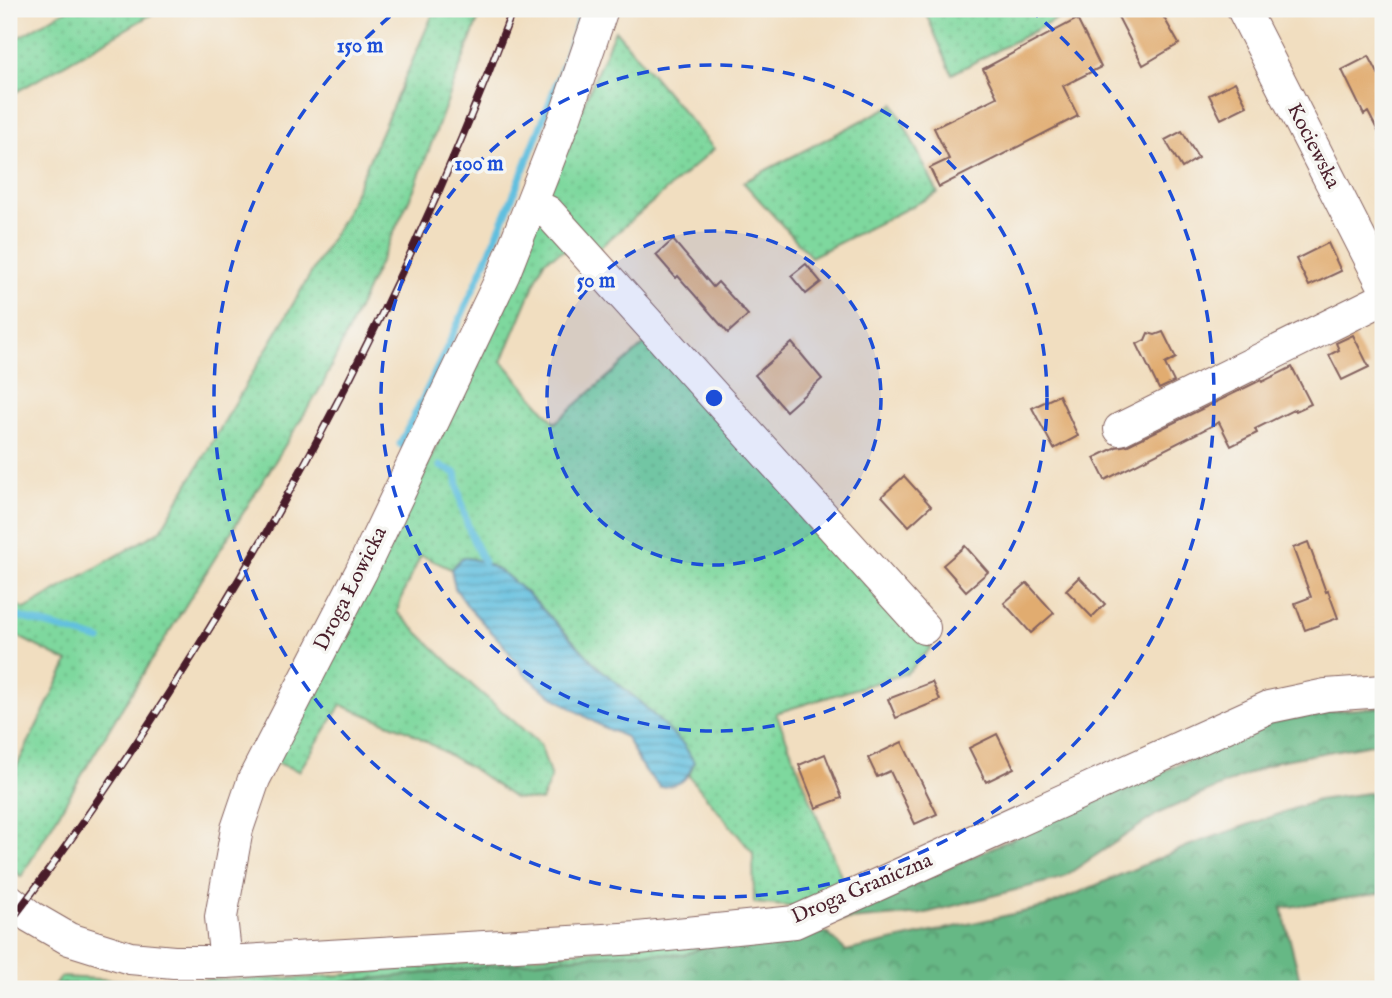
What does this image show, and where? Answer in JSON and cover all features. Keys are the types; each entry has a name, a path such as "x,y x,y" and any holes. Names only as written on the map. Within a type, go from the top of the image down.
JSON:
{"street":[{"name":"Droga Łowicka","path":"226,962 221,917 237,829 254,779 361,572 504,273 564,120 602,9"},
{"name":"Kociewska","path":"1243,9 1383,284"},
{"path":"531,204 548,212 924,628"},
{"path":"1120,429 1383,299"},
{"name":"Droga Graniczna","path":"226,962 638,938 795,922 1269,707 1326,695 1383,691"},
{"path":"9,900 69,939 130,958 174,962 226,962"}],"green space":[{"path":"68,9 161,9 9,96 9,43"},
{"path":"435,9 482,9 415,187 323,384 114,721 21,877 9,866 9,782 68,662 9,632 9,602 25,609 161,530 345,215"},
{"path":"924,9 1058,9 1062,16 952,74"},
{"path":"615,30 714,149 598,249 562,251 544,261 502,361 555,423 652,336 931,648 907,673 776,713 845,886 796,907 754,903 753,853 689,776 694,762 684,745 639,701 598,667 529,595 506,575 484,562 463,557 451,569 421,555 397,612 473,686 540,744 551,778 541,801 514,798 476,771 408,731 341,705 299,771 272,761 392,545 485,337"},
{"path":"894,104 938,193 811,257 743,182"},
{"path":"1383,707 1383,742 1278,761 1159,813 1062,878 922,914 837,921 976,855 1273,722 1332,711"},
{"path":"1383,791 1383,893 1282,908 1301,984 1312,989 280,989 564,958 638,952 684,955 759,924 827,933 846,951 1045,907 1188,846 1318,800"},
{"path":"787,928 863,989 50,989 61,977 137,981 309,978 503,960"},
{"path":"64,984 211,989 52,989"}],"water":[{"path":"463,557 484,562 506,575 529,595 598,667 639,701 684,745 694,762 689,774 678,784 660,787 643,769 626,737 568,706 524,673 455,588 451,569"}],"building":[{"path":"1114,9 1159,9 1179,44 1143,65"},
{"path":"1077,19 1101,67 1063,86 1078,116 939,187 930,168 949,159 934,128 997,97 983,69"},
{"path":"1369,56 1383,83 1383,141 1368,112 1364,115 1342,70"},
{"path":"1235,82 1247,106 1221,119 1209,95"},
{"path":"1182,131 1198,158 1182,168 1165,140"},
{"path":"673,240 713,287 718,282 748,315 728,333 656,255"},
{"path":"1328,243 1341,271 1309,286 1296,259"},
{"path":"806,264 821,282 806,294 791,276"},
{"path":"1163,332 1176,358 1165,364 1174,382 1159,389 1137,344 1145,340 1148,333 1155,335"},
{"path":"1353,335 1369,367 1342,380 1329,355 1339,350 1336,343"},
{"path":"792,343 822,379 786,411 755,375"},
{"path":"1292,367 1311,404 1255,429 1257,433 1231,446 1219,422 1105,480 1094,458 1116,447 1128,445"},
{"path":"1059,395 1078,436 1054,449 1032,408"},
{"path":"904,476 931,506 909,526 882,496"},
{"path":"1308,542 1338,618 1305,630 1295,603 1311,597 1293,548"},
{"path":"965,546 988,572 966,591 943,565"},
{"path":"1079,577 1105,604 1092,617 1066,590"},
{"path":"1027,583 1054,613 1031,633 1004,603"},
{"path":"932,682 940,700 896,718 888,699"},
{"path":"997,734 1014,768 986,782 969,748"},
{"path":"902,742 937,814 915,824 890,771 877,777 868,758"},
{"path":"825,754 842,798 816,808 799,765"}],"waterway":[{"path":"412,452 400,444 499,230 583,9"},
{"path":"440,466 456,473 465,519 484,562"},
{"path":"9,614 100,640"}],"railway":[{"path":"9,923 92,810 169,693 220,612 315,445 401,274 441,186 513,9"}]}
